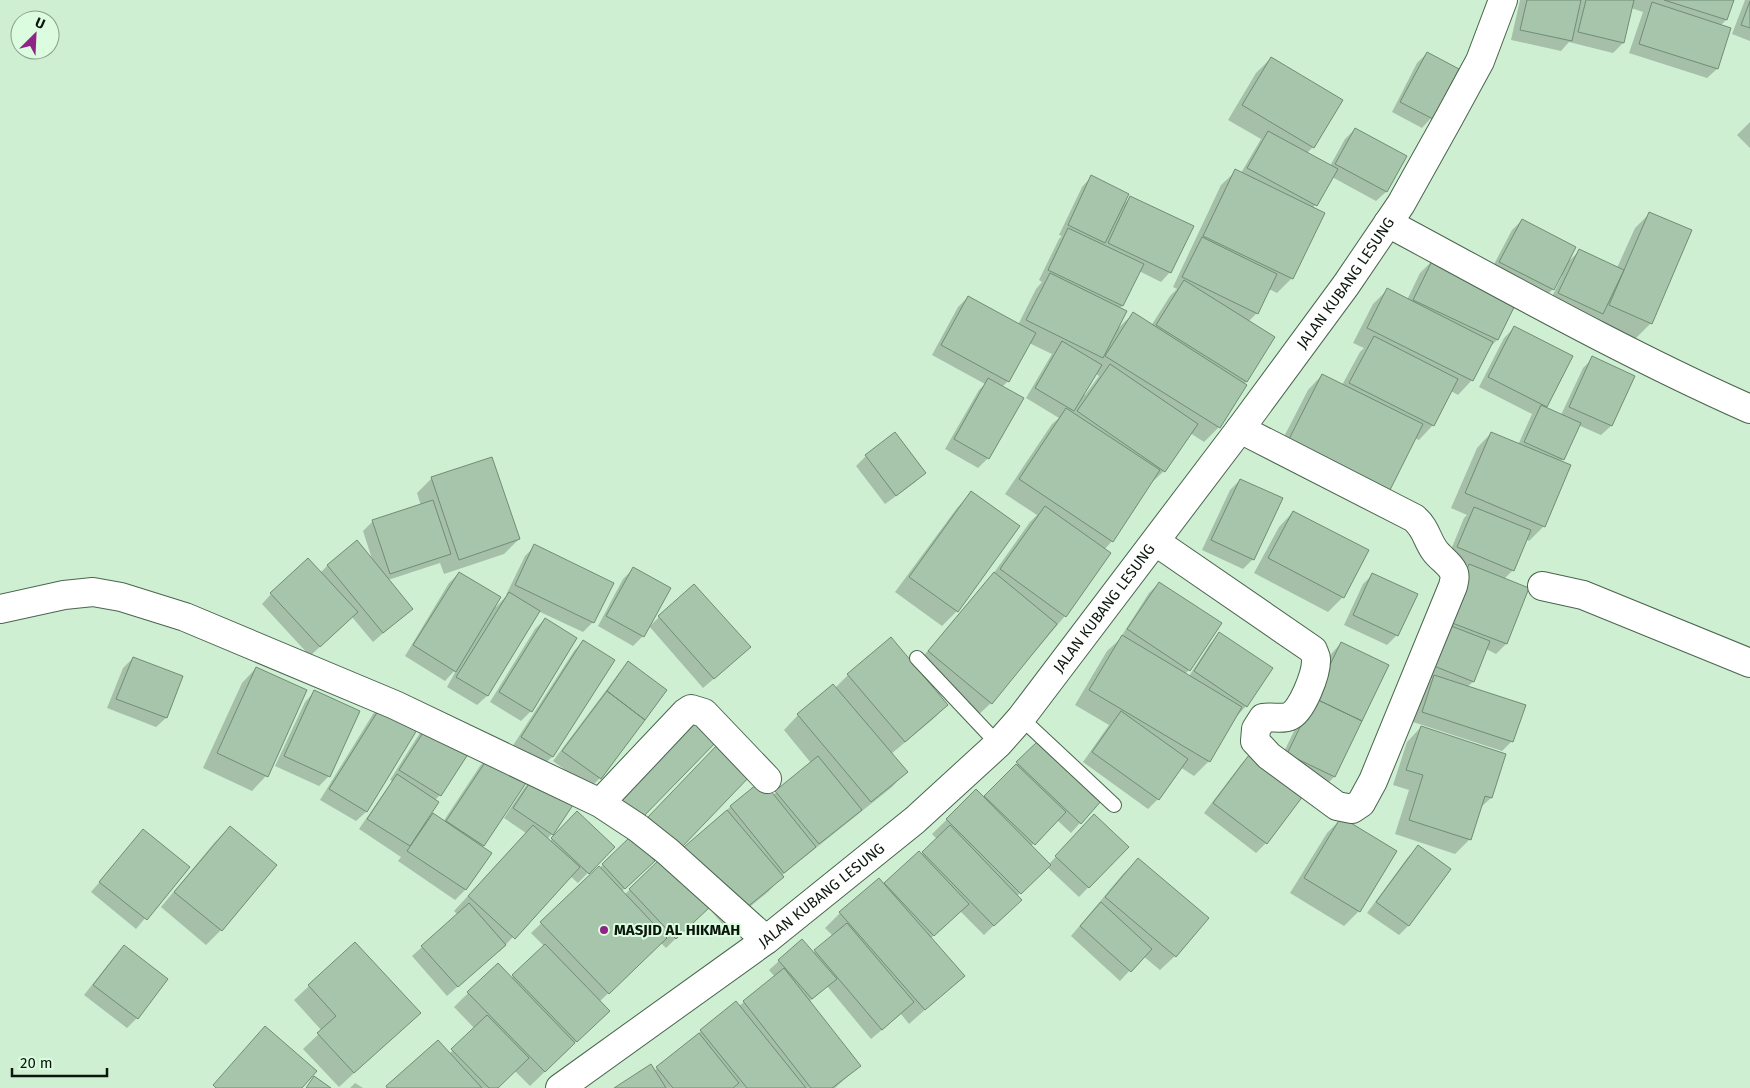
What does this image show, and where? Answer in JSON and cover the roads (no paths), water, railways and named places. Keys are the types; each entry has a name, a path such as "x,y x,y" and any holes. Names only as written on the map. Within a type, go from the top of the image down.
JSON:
{"street":[{"name":"JALAN KUBANG LESUNG","path":"560,1088 766,940 915,820 998,744 1021,718 1240,429 1346,285 1388,223 1416,178 1480,61 1502,0"},
{"path":"1388,223 1693,384 1750,409"},
{"path":"1156,542 1313,650 1316,661 1314,673 1310,687 1300,705 1292,716 1286,718 1263,718 1256,729 1255,741 1269,756 1337,806 1352,809 1361,803 1373,781 1453,586 1454,572 1431,546 1423,526 1414,518 1240,429"},
{"path":"1542,586 1583,595 1750,663"},
{"path":"0,609 64,594 93,592 121,597 185,617 395,705 600,803 638,828 667,851 766,940"},
{"path":"600,803 685,713 691,709 704,713 767,779"}],"lane":[{"path":"917,658 998,744"},
{"path":"1021,718 1114,805"}],"place":[{"name":"MASJID AL HIKMAH","path":"604,930"}]}
